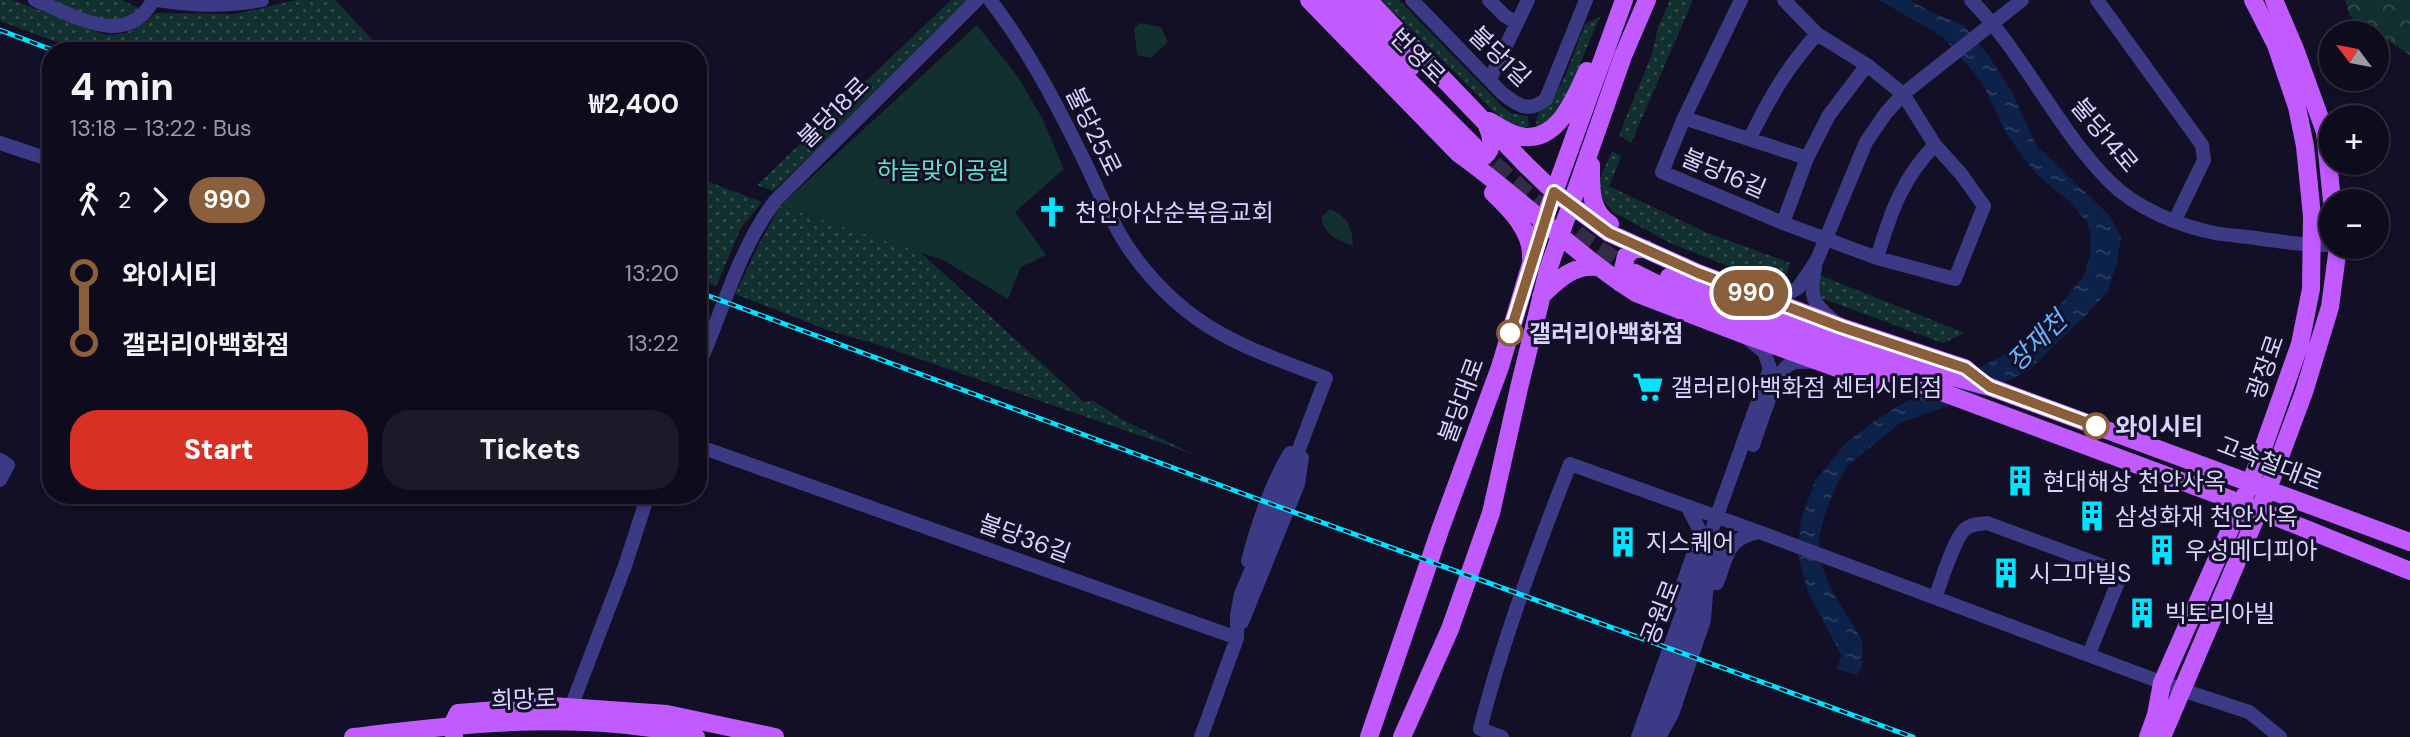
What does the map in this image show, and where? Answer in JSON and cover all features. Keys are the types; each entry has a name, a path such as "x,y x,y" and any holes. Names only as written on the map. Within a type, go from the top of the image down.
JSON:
{"main road":[{"path":"1309,0 1476,136 1609,233 1636,267"},
{"name":"번영로","path":"1328,0 1476,136"},
{"name":"번영로","path":"1347,0 1476,136"},
{"path":"1368,0 1476,136 1488,174 1597,267"},
{"name":"불당대로","path":"1369,737 1497,375 1543,223 1624,0"},
{"name":"불당대로","path":"1402,737 1450,629 1492,513 1541,296 1623,56 1647,0"},
{"name":"광장로","path":"2148,737 2162,682 2250,482 2300,344 2311,289 2312,216 2305,146 2297,107 2276,44 2253,0"},
{"path":"2274,0 2325,132 2331,189"},
{"path":"1476,136 1531,136 1546,132 1564,117 1601,41 1616,23"},
{"path":"1597,130 1591,163 1591,194 1595,210 1636,267 1636,293 1824,363 1879,377"},
{"path":"1476,136 1465,164 1519,222 1531,252 1530,262"},
{"name":"광장로","path":"2164,737 2268,489 2304,392 2330,307 2336,259"},
{"path":"1541,296 1571,271 1584,266 1636,267 1698,273 1841,327 1965,368 1997,390"},
{"name":"고속철대로","path":"1636,267 1905,364 1997,390 2410,542"},
{"name":"고속철대로","path":"1636,267 1673,292 1879,377 1968,409 1999,415 2259,510 2410,571"},
{"path":"2136,737 2162,682"},
{"path":"453,730 458,713 552,706 667,714 775,737"},
{"name":"희망로","path":"353,737 546,720 659,727 696,737"}],"street":[{"path":"35,0 114,28 126,26 138,19 155,0 194,6 238,5 262,0"},
{"name":"불당18로","path":"707,347 737,268 758,224 775,201 977,0"},
{"name":"불당25로","path":"990,0 1035,65 1122,238 1157,284 1196,318 1230,338 1326,378 1307,429"},
{"name":"불당1길","path":"1412,0 1518,106 1530,108 1546,99 1586,0"},
{"path":"1489,0 1504,16 1517,23"},
{"path":"1490,79 1528,0"},
{"name":"불당16길","path":"1741,0 1658,169 1783,223 1877,258 1955,279 1984,206 1961,174 1935,145"},
{"path":"1784,0 1816,34 1867,65 1903,94 1935,145 1918,162 1905,181 1877,258"},
{"name":"불당14로","path":"1971,0 1993,22 2082,149 2111,183 2136,202 2175,220 2213,233 2319,246"},
{"path":"1760,297 1782,296 1798,288 1816,260 1866,142 1886,113 1903,94 2022,0"},
{"path":"2097,0 2202,145 2204,160 2175,220"},
{"name":"불당16길","path":"1750,138 1766,104 1790,65 1816,34"},
{"path":"1807,158 1829,115 1867,65"},
{"name":"불당16길","path":"1684,118 1807,158 1783,223"},
{"path":"0,143 42,157"},
{"path":"1816,260 1811,289 1814,303 1841,327"},
{"path":"1740,333 1755,343 1768,359 1771,384"},
{"path":"1771,384 1794,362 1824,363"},
{"name":"공원로","path":"1651,737 1721,518 1771,384"},
{"path":"1237,638 1241,594 1307,429"},
{"path":"1201,737 1263,568 1298,484 1307,429"},
{"name":"불당36길","path":"707,449 1237,638"},
{"path":"0,460 8,465 0,480"},
{"path":"1502,737 1480,729 1496,669 1570,464 2182,690 2249,712 2280,737"},
{"path":"571,707 645,504"},
{"path":"1633,737 1643,699 1700,535 1687,506"},
{"path":"1935,598 1958,539 1965,529 1974,524 1987,523 2109,568 2118,582 2089,654"},
{"path":"1659,737 1672,714 1728,550 1745,535 1759,532"},
{"path":"1677,601 1693,575 1706,540 1714,539 1704,620"},
{"name":"공원로","path":"1638,737 1680,619 1714,539"}],"green space":[{"path":"0,0 12,0 106,35 126,33 156,13 235,14 296,0 335,0 375,42 57,42 0,21"},
{"path":"40,0 121,0 141,9 137,14 113,24"},
{"path":"951,0 971,0 971,4 773,191 757,185"},
{"path":"1376,0 1399,0 1503,107 1511,113 1528,116 1529,127 1517,128 1500,118 1401,19"},
{"path":"1670,0 1693,0 1631,143 1619,135 1652,54 1658,27"},
{"path":"2345,0 2410,0 2410,55 2389,41 2389,21 2358,21 2350,16"},
{"path":"1600,17 1561,109 1548,123 1537,127 1538,115 1562,83 1585,24"},
{"path":"1140,23 1161,27 1168,42 1151,58 1137,55 1134,28"},
{"name":"하늘맞이공원","path":"977,25 1018,77 1042,118 1064,169 1015,212 1046,255 1021,267 1008,299 943,260 780,206"},
{"path":"1612,151 1621,157 1609,186 1703,231 1790,263 1786,275 1771,283 1672,244 1613,212 1600,196 1597,185"},
{"path":"707,181 762,202 741,228 716,286 707,283"},
{"path":"780,206 920,252 1084,402 1094,401 1121,419 1193,454 879,345 830,331 735,294"},
{"path":"1330,209 1348,223 1353,246 1337,239 1326,229 1321,218"},
{"path":"1819,275 1965,333 1943,343 1821,298 1818,294"}],"water":[{"name":"장재천","path":"1879,0 1909,0 1963,25 1987,53 2012,92 2036,145 2110,216 2121,236 2108,291 2029,370 1981,394 1900,423 1846,467 1824,517 1819,538 1820,561 1831,589 1862,640 1863,663 1856,682 1836,674 1841,655 1808,592 1797,552 1801,519 1815,481 1845,444 1876,420 1900,405 2001,357 2022,342 2063,302 2084,275 2091,253 2087,222 2067,199 2038,176 2021,154 2006,133 1983,84 1968,66 1943,37"}],"pier":[{"path":"1834,668 1862,677 1860,683 1833,737 1804,737"}],"tunnel":[{"path":"1474,146 1542,208 1635,273"}],"railway":[{"path":"0,30 42,46"},
{"path":"707,295 1913,737"}],"bus line":[{"name":"990","path":"1510,333 1554,192 1609,233 1698,273 1841,327 1965,368 1990,387 2096,426"}],"place":[{"name":"천안아산순복음교회","path":"1052,212"},
{"name":"갤러리아백화점","path":"1510,333"},
{"name":"갤러리아백화점 센터시티점","path":"1648,387"},
{"name":"와이시티","path":"2096,426"},
{"name":"현대해상 천안사옥","path":"2020,481"},
{"name":"삼성화재 천안사옥","path":"2092,516"},
{"name":"지스퀘어","path":"1623,542"},
{"name":"우성메디피아","path":"2162,550"},
{"name":"시그마빌S","path":"2006,573"},
{"name":"빅토리아빌","path":"2142,613"}]}
